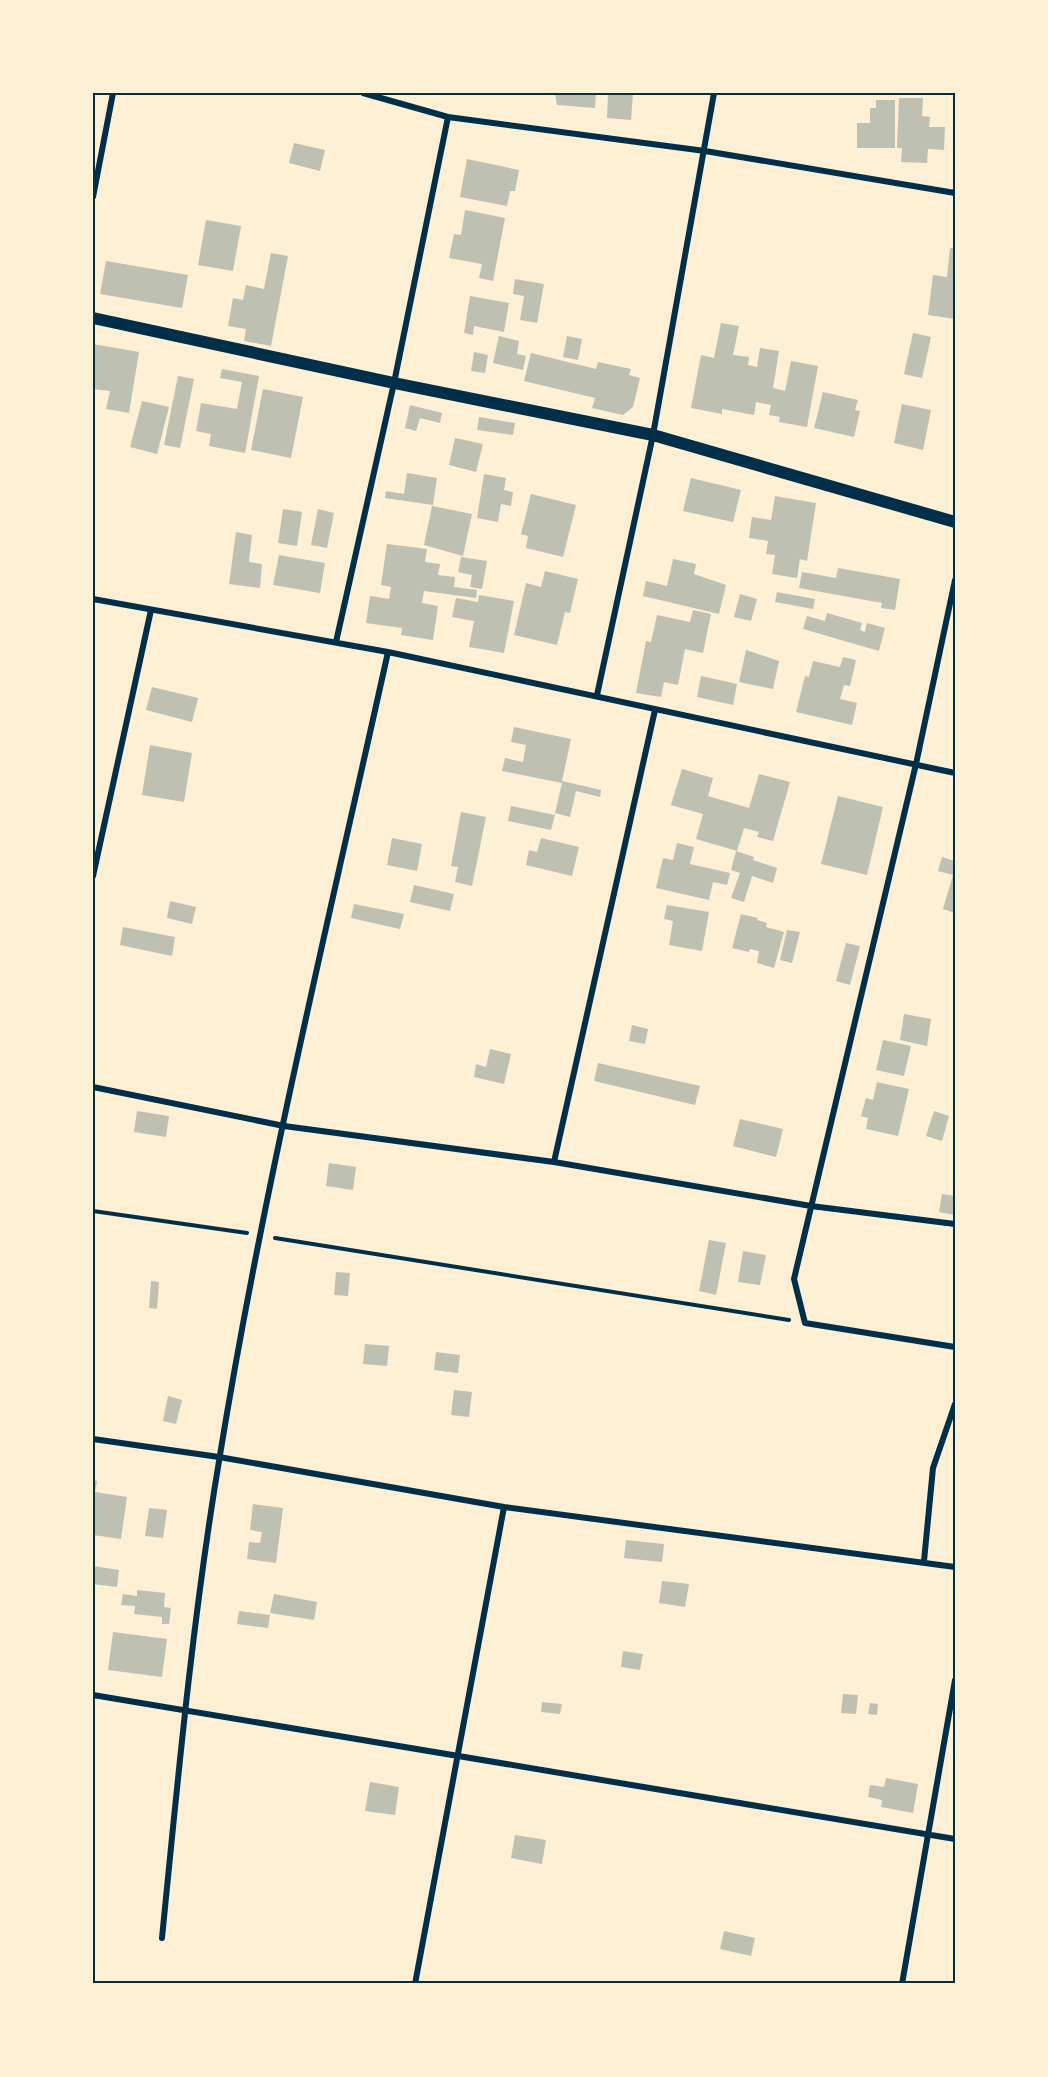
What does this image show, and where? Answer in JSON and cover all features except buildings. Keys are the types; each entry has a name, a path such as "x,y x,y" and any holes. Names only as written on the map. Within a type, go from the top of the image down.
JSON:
{"main road":[{"path":"93,318 394,383 653,435 955,522"}],"street":[{"path":"93,197 113,93"},
{"path":"363,93 448,117 705,151 955,193"},
{"path":"597,695 653,435 714,93"},
{"path":"336,642 394,383 448,117"},
{"path":"955,580 916,764 794,1279 805,1323 955,1347"},
{"path":"93,599 388,652 955,773"},
{"path":"93,876 151,610"},
{"path":"162,1938 185,1709 219,1456 260,1235 388,652"},
{"path":"554,1162 655,710"},
{"path":"93,1087 284,1125 554,1162 811,1206 955,1224"},
{"path":"924,1562 933,1468 955,1404"},
{"path":"93,1440 219,1456 504,1507 955,1567"},
{"path":"415,1984 504,1507"},
{"path":"902,1984 955,1680"},
{"path":"93,1695 955,1839"}],"path":[{"path":"93,1211 260,1235 805,1323"}]}
